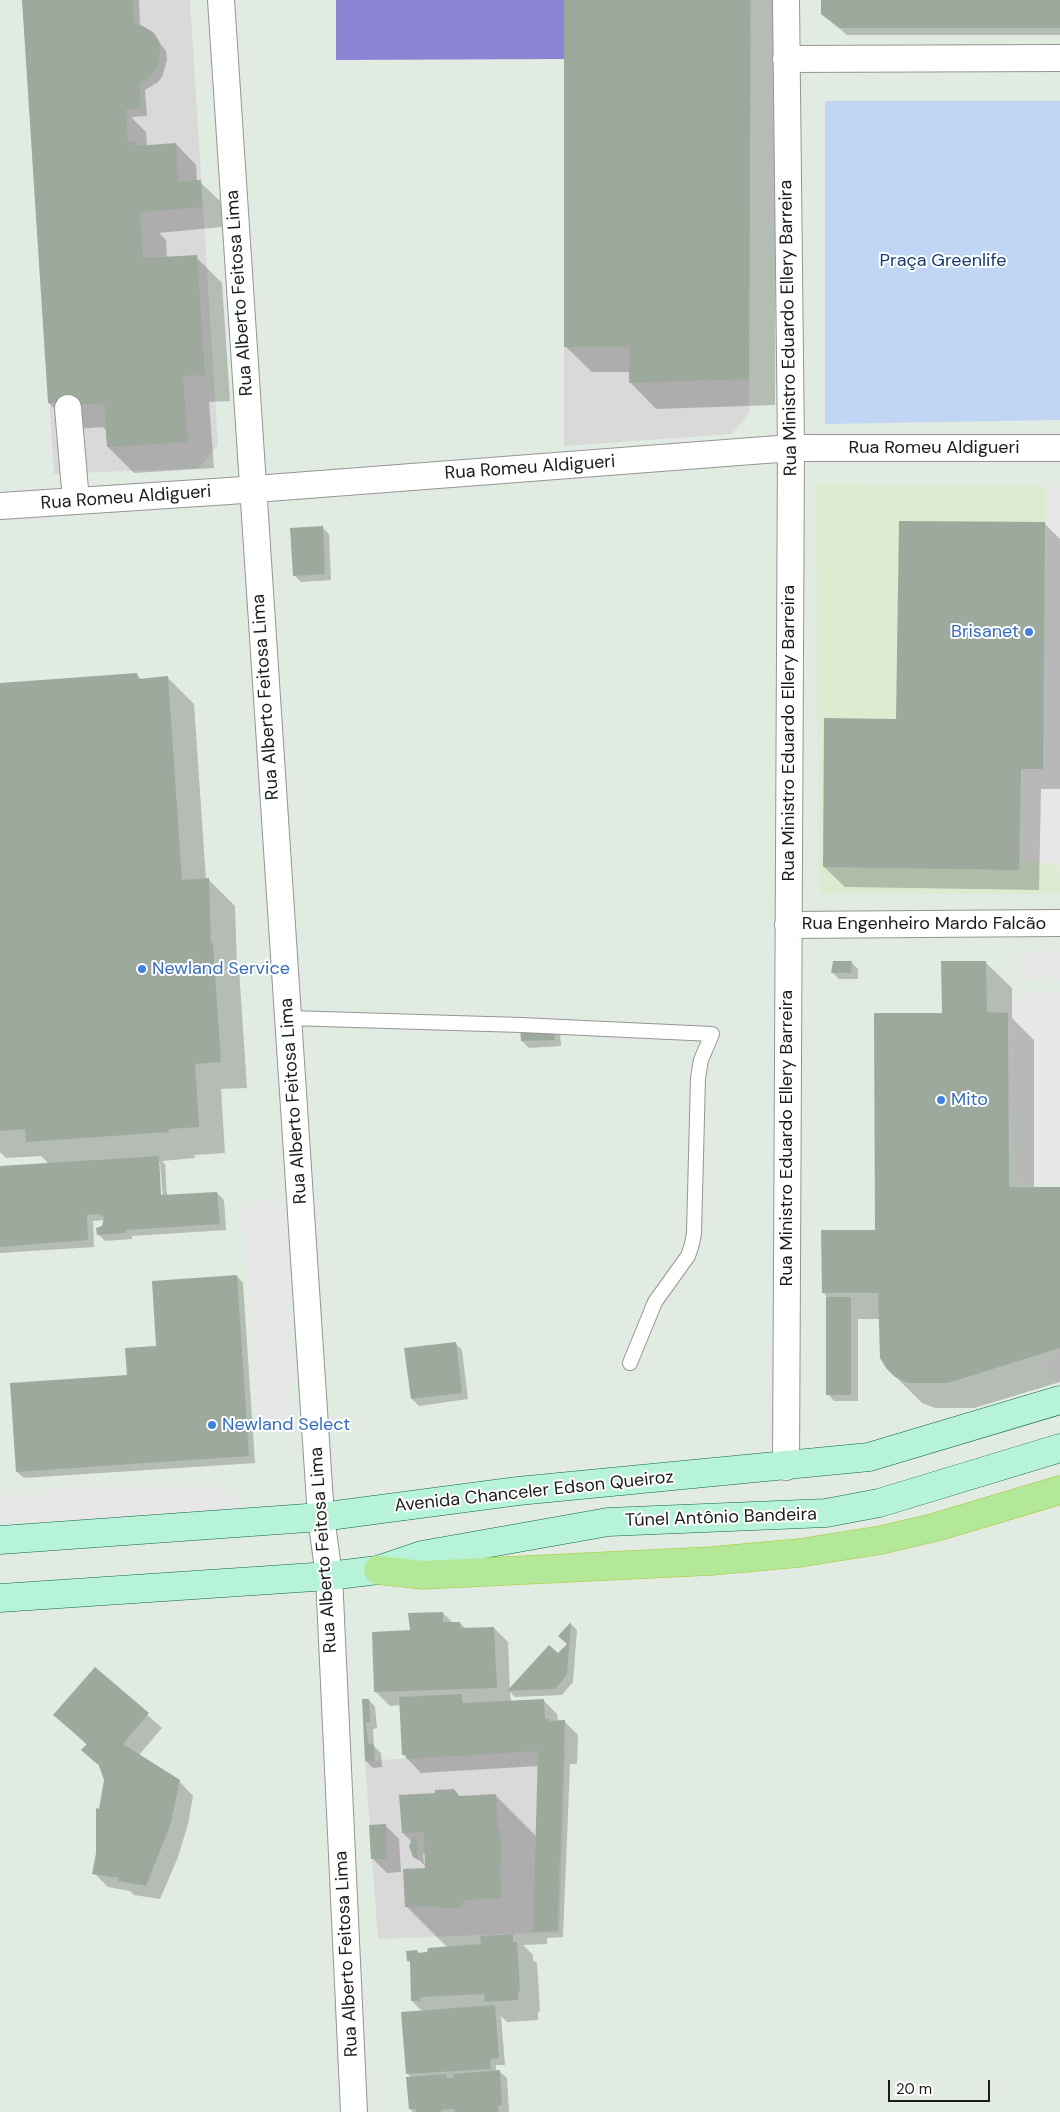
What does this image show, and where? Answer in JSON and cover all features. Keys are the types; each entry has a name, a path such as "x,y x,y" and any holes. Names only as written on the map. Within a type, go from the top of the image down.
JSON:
{"highway":[{"path":"378,1570 423,1575 711,1560 799,1553 881,1540 936,1528 1060,1490"}],"main road":[{"name":"Avenida Chanceler Edson Queiroz","path":"0,1540 321,1517 518,1491 869,1458 1060,1400"},
{"name":"Túnel Antônio Bandeira","path":"378,1570 422,1555 608,1522 826,1513 879,1503 1060,1448"},
{"path":"0,1598 329,1576 378,1570"}],"street":[{"name":"Rua Alberto Feitosa Lima","path":"221,0 321,1517 329,1576 354,2112"},
{"name":"Rua Ministro Eduardo Ellery Barreira","path":"786,0 791,448 786,1467"},
{"path":"786,59 1060,58"},
{"path":"68,408 76,501"},
{"name":"Rua Romeu Aldigueri","path":"0,506 252,490 791,448 1060,448"},
{"name":"Rua Engenheiro Mardo Falcão","path":"788,925 1060,923"}],"lane":[{"path":"288,1018 521,1025 712,1034 701,1060 698,1078 694,1233 692,1244 688,1256 655,1302 630,1363"}],"shaded area":[{"path":"22,0 190,0 218,445 199,468 54,474"},
{"path":"336,0 564,0 564,59 336,60"},
{"path":"564,0 751,0 749,413 732,434 564,446"},
{"path":"816,484 1060,486 1060,894 819,894"},
{"path":"1046,486 1060,486 1060,894 1059,864 1020,861 1021,769 1043,769"},
{"path":"1060,951 1060,983 1054,978 1051,982 1041,973 1032,981 1021,979 1021,952"},
{"path":"1013,994 1060,994 1060,1183 1015,1184"},
{"path":"282,1202 294,1422 256,1424 243,1203"},
{"path":"1058,1349 1060,1350 1060,1381 1045,1385 1049,1378 1049,1370 1038,1364 1043,1354 1053,1359"},
{"path":"210,1479 245,1509 0,1525 0,1499 4,1502 13,1491 23,1500 33,1489 42,1497 52,1486 62,1495 71,1486 82,1495 91,1485 102,1493 111,1482 122,1491 130,1482 141,1491 150,1480 162,1490 170,1481 181,1490 189,1480 201,1489"},
{"path":"565,1749 559,1932 378,1939 365,1761"}],"green space":[{"name":"Praça Greenlife","path":"825,101 1060,101 1060,420 825,424"}],"building":[{"path":"22,0 133,0 134,23 154,33 160,43 159,64 152,75 139,83 141,109 126,110 128,142 135,141 135,146 176,143 178,182 201,180 202,207 140,212 143,258 197,255 205,375 183,376 188,442 107,447 104,403 79,405 80,401 48,403"},
{"path":"564,0 750,0 749,379 629,383 629,347 564,347"},
{"path":"821,0 1060,0 1060,28 839,28 821,14"},
{"path":"899,521 1045,522 1043,769 1021,769 1019,870 823,867 824,718 896,719"},
{"path":"323,526 325,574 293,576 290,528"},
{"path":"137,673 138,679 168,676 182,880 209,878 211,943 213,943 221,1062 195,1064 199,1127 169,1129 169,1132 26,1142 25,1129 0,1131 0,683"},
{"path":"833,961 852,961 851,973 831,973"},
{"name":"Mito","path":"941,961 986,961 987,1012 1008,1013 1009,1187 1060,1187 1060,1348 948,1383 908,1383 895,1377 880,1358 878,1293 822,1293 821,1230 875,1230 874,1013 942,1013"},
{"path":"554,1024 555,1040 521,1041 520,1025"},
{"path":"159,1156 161,1195 217,1192 220,1224 126,1230 126,1233 97,1235 96,1228 102,1226 104,1217 99,1214 87,1215 88,1240 0,1247 0,1166"},
{"path":"237,1275 249,1456 16,1472 10,1383 127,1375 125,1348 156,1346 152,1281"},
{"path":"826,1297 851,1297 851,1395 826,1395"},
{"path":"456,1342 462,1393 411,1399 404,1348"},
{"path":"443,1612 443,1622 460,1622 461,1628 494,1627 497,1688 374,1692 372,1632 410,1630 408,1613"},
{"path":"571,1622 567,1675 555,1689 507,1691 549,1645 558,1653 567,1644 558,1636"},
{"path":"95,1667 149,1713 123,1744 180,1780 170,1826 146,1886 118,1881 119,1878 92,1874 96,1853 96,1808 99,1809 104,1780 98,1763 81,1750 87,1744 53,1715"},
{"path":"462,1694 462,1703 544,1699 545,1719 549,1719 549,1721 565,1720 557,1930 533,1932 538,1751 406,1759 406,1755 402,1755 399,1697"},
{"path":"362,1699 369,1699 370,1722 366,1722 368,1743 374,1745 375,1761 365,1761"},
{"path":"454,1789 459,1796 496,1794 502,1863 499,1863 502,1898 465,1900 460,1908 441,1908 440,1906 405,1907 403,1869 425,1868 424,1832 402,1833 399,1795 435,1793 435,1790"},
{"path":"386,1824 387,1859 371,1859 369,1825"},
{"path":"416,1835 418,1860 413,1857 409,1846"},
{"path":"513,1934 513,1942 517,1942 520,1991 518,1992 518,2000 485,2002 484,1994 420,1997 421,2001 411,2001 410,1961 407,1961 406,1951 417,1950 418,1953 427,1952 428,1948 481,1944 480,1936"},
{"path":"495,2005 499,2058 490,2059 491,2069 406,2074 401,2012"},
{"path":"500,2070 502,2105 498,2106 499,2112 455,2112 454,2109 441,2110 441,2112 416,2112 416,2109 409,2109 406,2077 446,2074 447,2078 454,2078 453,2074"}],"place":[{"name":"Brisanet","path":"1029,632"},
{"name":"Newland Service","path":"142,969"},
{"name":"Mito","path":"941,1100"},
{"name":"Newland Select","path":"212,1425"}]}
